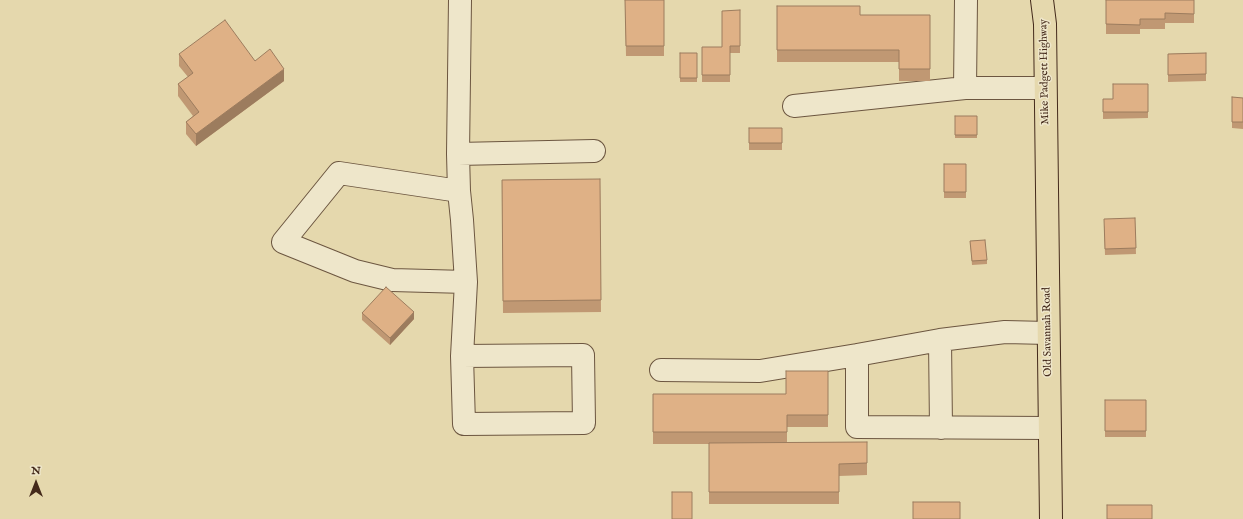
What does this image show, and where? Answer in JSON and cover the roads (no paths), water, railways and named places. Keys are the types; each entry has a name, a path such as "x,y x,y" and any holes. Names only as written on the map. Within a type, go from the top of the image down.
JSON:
{"main road":[{"name":"Mike Padgett Highway","path":"1042,0 1045,24 1046,144"},
{"name":"Old Savannah Road","path":"1046,144 1050,519"}],"lane":[{"path":"460,0 458,154 459,191 466,282 462,356 464,424 584,423 583,355 462,356"},
{"path":"965,88 966,0"},
{"path":"794,106 965,88 1045,88"},
{"path":"458,154 594,151"},
{"path":"459,191 339,173 282,242 355,271 392,280 466,282"},
{"path":"661,370 760,370 940,340 1005,332 1048,332"},
{"path":"940,340 941,428"},
{"path":"856,355 856,427 1050,428"}]}
